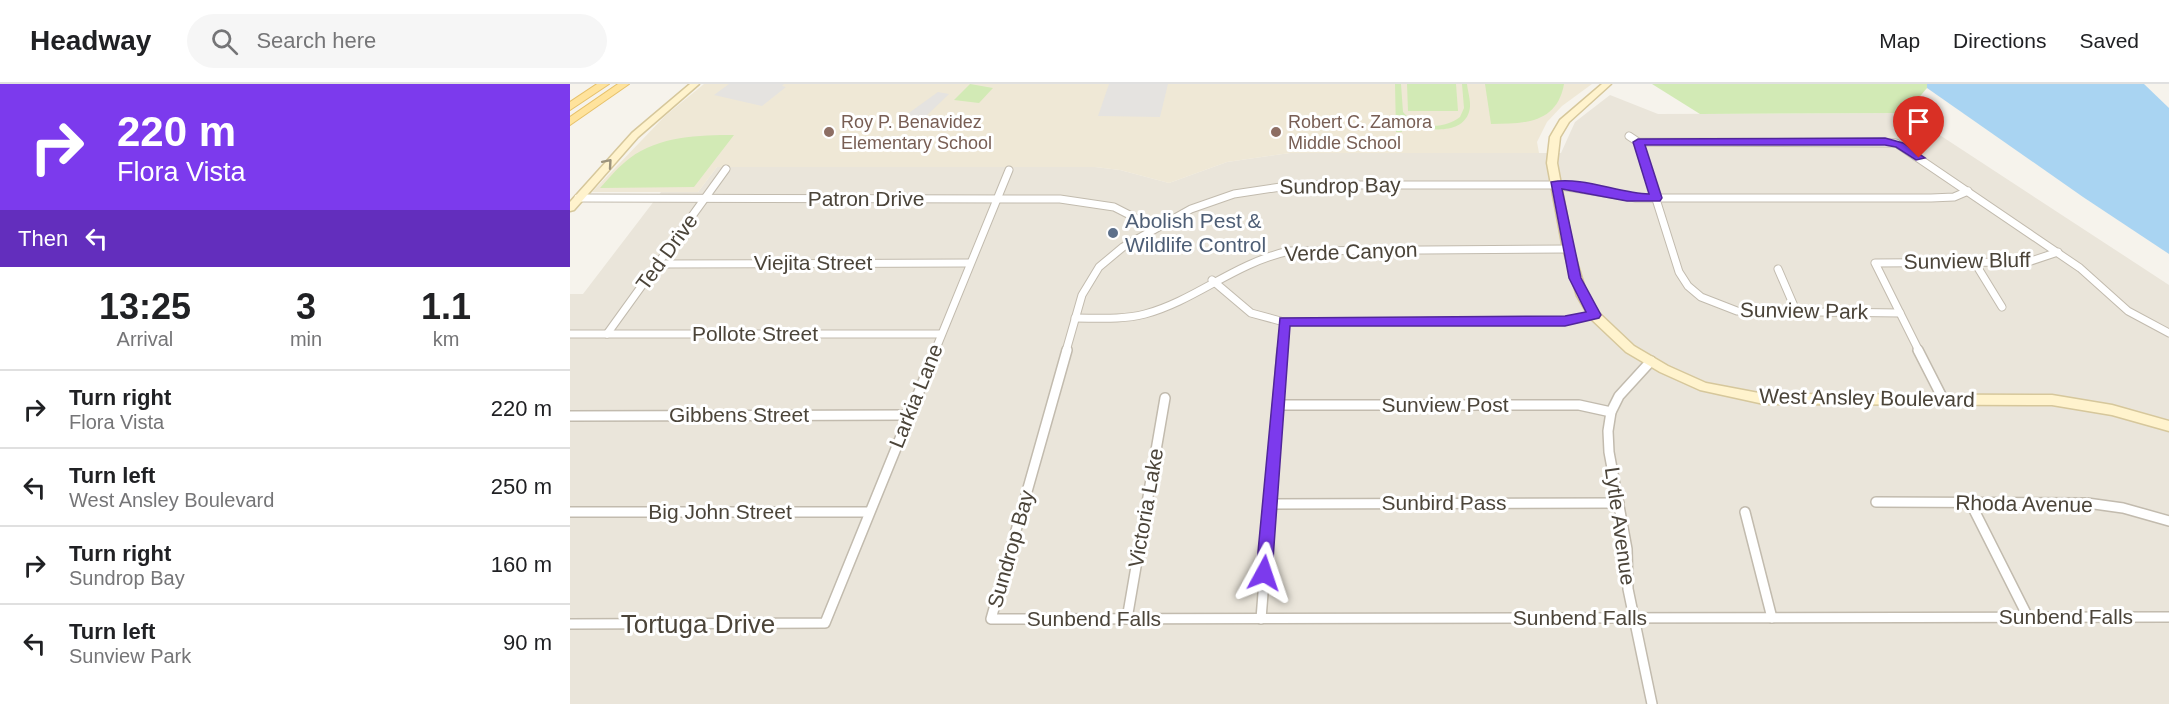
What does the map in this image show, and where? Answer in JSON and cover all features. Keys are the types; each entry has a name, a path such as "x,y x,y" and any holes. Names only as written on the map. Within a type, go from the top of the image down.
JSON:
{"main road":[{"path":"570,107 604,84"},
{"path":"570,122 624,84"}],"street":[{"path":"570,208 574,198 636,135 694,84"},
{"name":"West Ansley Boulevard","path":"1607,84 1574,110 1559,128 1551,153 1555,185 1568,249 1579,287 1594,315 1624,344 1651,362 1704,387 1764,399 2052,400 2112,410 2169,426"},
{"path":"1629,136 1638,142 1892,142 1903,147 2058,252 2093,279 2128,311 2169,333"},
{"name":"Sunview Park","path":"1638,142 1679,272 1695,292 1717,305 1737,311 1900,313"},
{"name":"Ted Drive","path":"607,334 726,169"},
{"name":"Larkia Lane","path":"825,623 940,334 1009,170"},
{"name":"Sundrop Bay","path":"991,619 1082,295 1099,267 1123,247 1155,228 1214,200 1271,187 1555,185 1585,188 1627,197 1656,198 1931,198 1954,196 1968,191"},
{"name":"Patron Drive","path":"574,198 1060,199 1097,203 1129,213 1155,228"},
{"name":"Verde Canyon","path":"1076,318 1131,317 1146,314 1175,302 1250,260 1289,251 1568,249"},
{"name":"Sunview Bluff","path":"1900,313 1875,263 2028,262 2058,252"},
{"name":"Viejita Street","path":"657,264 969,263"},
{"path":"1975,263 2002,307"},
{"path":"1778,269 1797,313"},
{"path":"1212,280 1251,313 1284,322 1565,321 1594,315"},
{"path":"1900,313 1943,399"},
{"path":"1261,619 1284,322"},
{"name":"Pollote Street","path":"570,334 940,334"},
{"name":"Lytle Avenue","path":"1651,362 1629,383 1611,412 1609,452 1619,503 1634,618 1652,704"},
{"name":"Victoria Lake","path":"1127,619 1165,398"},
{"name":"Sunview Post","path":"1278,405 1579,405 1611,412"},
{"name":"Gibbens Street","path":"570,416 908,415"},
{"name":"Rhoda Avenue","path":"1876,502 2086,503 2123,508 2169,521"},
{"path":"1970,502 2028,617"},
{"name":"Sunbird Pass","path":"1270,504 1619,503"},
{"name":"Big John Street","path":"570,512 869,512"},
{"path":"1745,512 1772,618"},
{"name":"Sunbend Falls","path":"991,619 2169,617"},
{"name":"Tortuga Drive","path":"570,624 825,623"}],"shaded area":[{"path":"704,84 1592,84 1562,106 1547,122 1537,142 1539,153 1290,153 1227,162 1169,183 1120,170 1095,167 717,167 698,192 592,192 665,116"},
{"path":"729,84 784,84 782,86 786,87 762,106 714,95"},
{"path":"1109,84 1168,84 1160,117 1098,116"},
{"path":"938,92 949,94 923,119 906,115"},
{"path":"1610,95 1658,114 1906,113 2169,285 2169,704 570,704 570,294 583,294 661,192 698,192 717,167 1095,167 1120,170 1169,183 1227,162 1290,153 1561,153 1575,122"}],"green space":[{"path":"970,84 993,88 979,103 954,100"},
{"path":"1395,84 1401,84 1403,112 1415,122 1438,126 1460,117 1464,108 1462,84 1467,84 1469,112 1457,126 1448,129 1418,126 1402,119 1402,132 1396,132"},
{"path":"1407,84 1456,84 1458,111 1408,111"},
{"path":"1485,84 1564,84 1554,107 1538,119 1527,122 1491,124"},
{"path":"1652,84 1927,84 1927,88 1906,113 1700,114"},
{"path":"734,135 694,187 600,188 626,161 654,145 693,136"}],"water":[{"path":"1927,84 2144,84 2169,108 2169,254 1927,88"}],"place":[{"name":"Roy P. Benavidez Elementary School","path":"829,132"},
{"name":"Robert C. Zamora Middle School","path":"1276,132"},
{"name":"Abolish Pest & Wildlife Control","path":"1113,233"}],"route":[{"path":"1264,573 1284,322 1565,321 1580,320 1594,315 1582,296 1575,278 1555,185 1585,188 1627,197 1656,198 1638,142 1885,142 1896,143 1919,158"}]}
